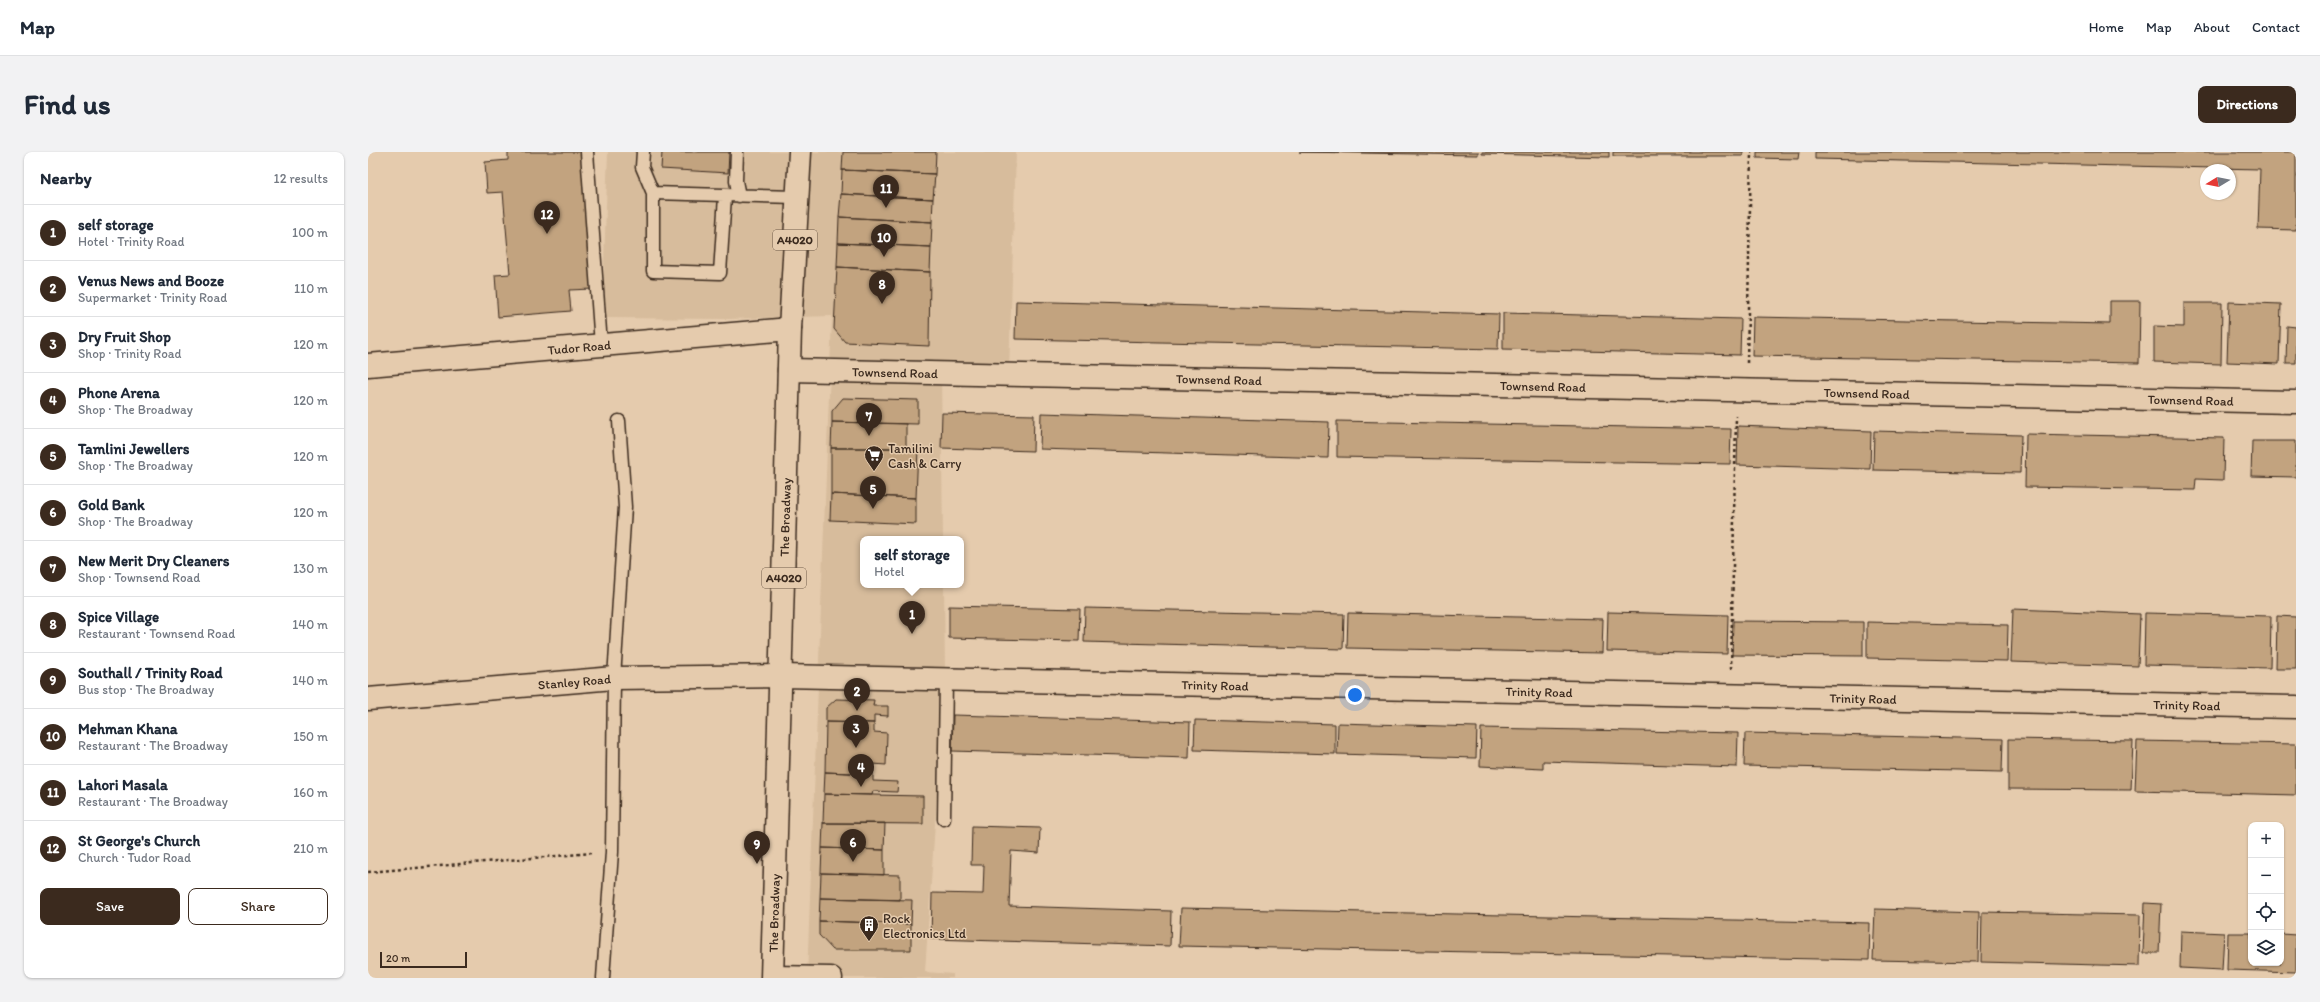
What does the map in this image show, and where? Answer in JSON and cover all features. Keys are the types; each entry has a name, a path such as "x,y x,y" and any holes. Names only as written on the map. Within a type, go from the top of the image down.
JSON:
{"street":[{"name":"The Broadway","path":"773,977 790,329 800,152"},
{"name":"Tudor Road","path":"368,365 790,329"},
{"name":"Townsend Road","path":"789,370 2296,402"},
{"name":"Stanley Road","path":"368,699 614,678 782,676"},
{"name":"Trinity Road","path":"782,676 2296,707"},
{"path":"773,977 831,978"}],"lane":[{"path":"587,152 601,345"},
{"path":"643,152 642,167 653,193 653,271 720,273 725,196"},
{"path":"737,152 736,181 739,196"},
{"path":"653,193 797,198"},
{"path":"602,978 612,852 614,678 625,507 619,421"},
{"path":"944,819 946,680"}],"path":[{"path":"1731,695 1741,390 1751,152"},
{"path":"368,872 612,852"}],"shaded area":[{"path":"608,152 1016,152 1009,372 941,370 943,536 860,536 860,588 944,588 945,674 925,972 953,974 953,978 807,978 832,316 728,319 602,318"}],"building":[{"path":"508,152 581,152 592,289 569,290 571,311 498,317 495,275 510,274 503,192 487,193 485,162 508,160"},
{"path":"662,152 729,152 728,173 661,169"},
{"path":"843,152 936,152 935,174 842,170"},
{"path":"1299,152 1478,152 1478,155"},
{"path":"1482,152 1609,152 1609,157 1482,154"},
{"path":"1613,152 1743,152 1743,156 1613,156"},
{"path":"1757,152 1799,152 1798,159 1757,158"},
{"path":"1815,152 2296,152 2296,230 2258,229 2260,169 2236,168 2236,164 2200,164 2200,168 1815,159"},
{"path":"842,170 935,174 933,199 841,194"},
{"path":"841,194 933,199 932,222 839,217"},
{"path":"839,217 932,222 931,247 838,243"},
{"path":"838,243 931,247 930,272 837,267"},
{"path":"837,267 930,272 929,346 845,342 834,329"},
{"path":"1016,301 1499,314 1498,349 1015,339"},
{"path":"2110,301 2140,301 2139,363 1752,356 1753,317 2110,324"},
{"path":"2229,302 2281,304 2279,364 2227,362"},
{"path":"2184,303 2222,303 2221,364 2154,362 2154,326 2184,327"},
{"path":"1503,313 1741,319 1740,355 1503,349"},
{"path":"2287,326 2296,327 2296,363 2286,363"},
{"path":"843,398 918,400 918,424 832,422 832,411"},
{"path":"942,413 1034,415 1033,451 941,448"},
{"path":"1041,413 1329,422 1328,458 1040,449"},
{"path":"1337,421 1731,429 1730,464 1337,457"},
{"path":"832,422 906,424 906,448 831,448"},
{"path":"1738,426 1871,431 1870,469 1737,465"},
{"path":"1874,431 2021,435 2020,473 1873,470"},
{"path":"2026,434 2224,438 2223,480 2196,479 2195,490 2025,487"},
{"path":"2252,441 2296,441 2296,477 2251,476"},
{"name":"Tamilini Cash & Carry","path":"831,448 918,448 916,498 831,494"},
{"path":"831,494 916,498 916,524 830,520"},
{"path":"949,606 1080,609 1079,641 949,638"},
{"path":"1085,608 1344,614 1343,649 1084,642"},
{"path":"2013,609 2140,614 2138,666 2011,662"},
{"path":"1608,612 1728,615 1727,654 1607,651"},
{"path":"1348,613 1603,619 1602,653 1347,648"},
{"path":"2145,613 2271,616 2270,668 2144,665"},
{"path":"2277,616 2296,617 2296,669 2276,669"},
{"path":"1733,621 1863,622 1863,656 1732,655"},
{"path":"1867,622 2008,625 2007,661 1867,658"},
{"path":"836,699 874,700 873,706 888,706 888,716 874,715 874,723 826,722 826,708"},
{"path":"953,715 1190,722 1189,758 952,751"},
{"path":"1195,720 1335,724 1335,754 1194,750"},
{"path":"826,722 874,723 874,732 887,733 886,765 873,764 873,774 825,772"},
{"path":"1338,723 1477,727 1476,758 1337,754"},
{"path":"1481,728 1738,733 1737,767 1543,761 1543,769 1480,766"},
{"path":"1745,733 2003,739 2002,772 1744,766"},
{"path":"2008,739 2133,741 2131,790 2008,789"},
{"path":"2137,741 2296,744 2296,795 2135,791"},
{"path":"825,772 873,774 873,781 898,782 897,792 873,791 872,795 824,794"},
{"path":"824,794 923,796 923,824 823,823"},
{"path":"823,823 885,823 884,850 822,848"},
{"path":"972,826 1040,828 1039,853 1011,851 1009,906 1171,911 1170,946 931,939 932,893 983,894 984,865 971,865"},
{"path":"822,848 884,850 884,875 821,873"},
{"path":"821,873 900,875 900,900 820,898"},
{"path":"820,898 912,900 911,924 819,921"},
{"path":"2145,903 2161,904 2159,953 2143,953"},
{"path":"1181,908 1870,923 1869,960 1179,946"},
{"path":"1875,909 1979,912 1978,962 1873,960"},
{"path":"1982,912 2140,915 2139,966 1981,962"},
{"name":"Rock Electronics Ltd","path":"819,921 911,924 911,950 833,950 819,935"},
{"path":"2181,931 2224,933 2222,970 2180,968"},
{"path":"2228,933 2248,933 2248,966 2284,966 2284,934 2296,935 2296,972 2227,970"}],"place":[{"name":"Lahori Masala","path":"886,208"},
{"name":"St George's Church","path":"547,234"},
{"name":"Mehman Khana","path":"884,257"},
{"name":"Spice Village","path":"882,304"},
{"name":"New Merit Dry Cleaners","path":"869,436"},
{"name":"Tamilini Cash & Carry","path":"874,472"},
{"name":"Tamlini Jewellers","path":"873,509"},
{"name":"self storage","path":"912,634"},
{"name":"Venus News and Booze","path":"857,711"},
{"name":"Dry Fruit Shop","path":"856,748"},
{"name":"Phone Arena","path":"861,787"},
{"name":"Gold Bank","path":"853,862"},
{"name":"Southall / Trinity Road","path":"757,864"},
{"name":"Rock Electronics Ltd","path":"869,942"}]}
